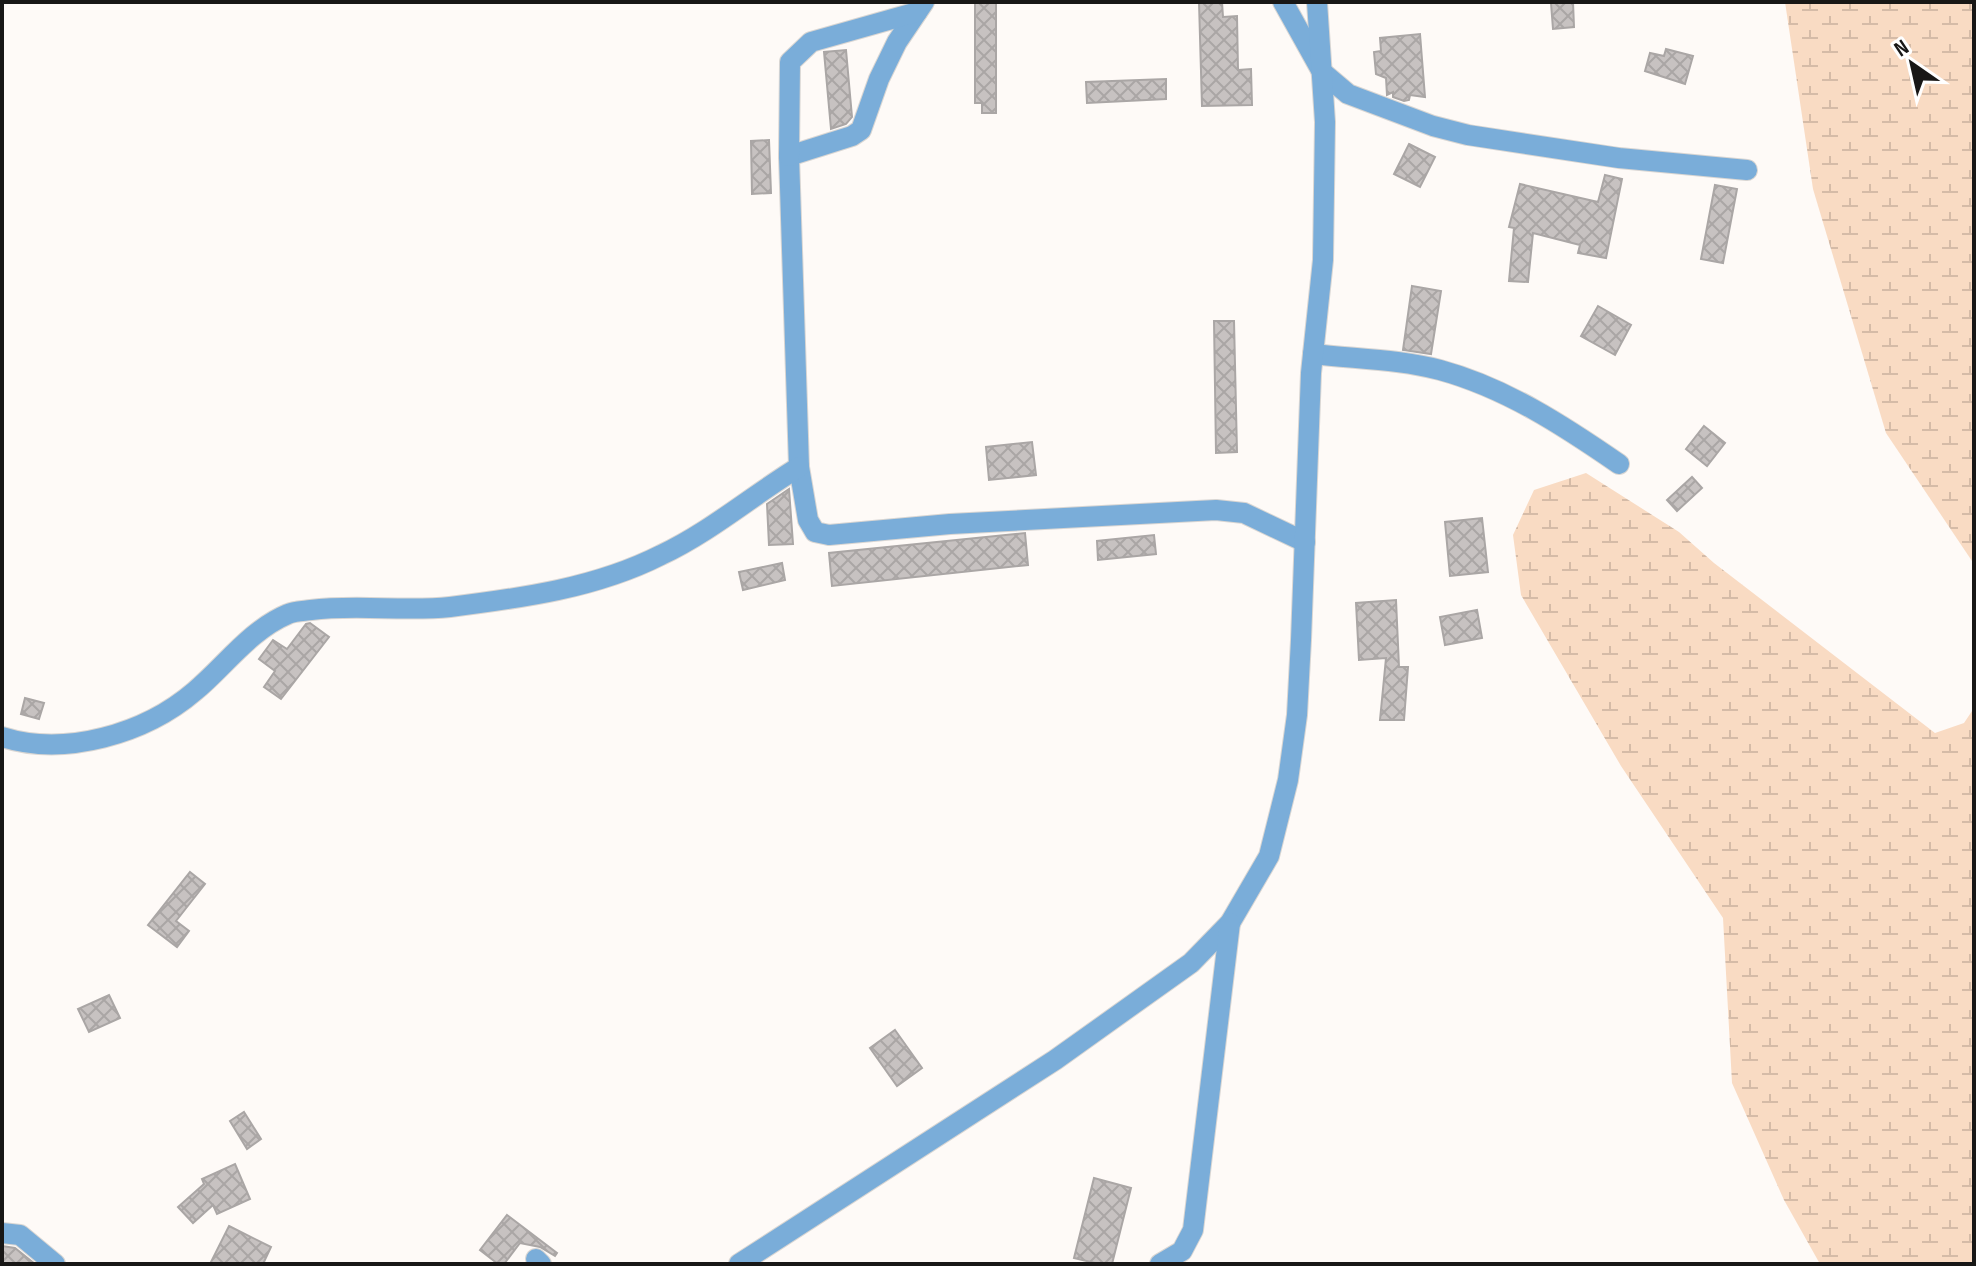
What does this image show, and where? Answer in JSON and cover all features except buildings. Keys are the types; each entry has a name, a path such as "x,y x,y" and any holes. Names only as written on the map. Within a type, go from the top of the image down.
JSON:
{"street":[{"path":"1283,2 1322,72 1348,94 1433,126 1468,135 1619,158 1747,170"},
{"path":"739,1264 1055,1060 1191,963 1230,923 1269,856 1288,780 1297,715 1313,354 1323,260 1325,122 1317,2"},
{"path":"789,156 852,136 861,130 879,79 897,42 920,7"},
{"path":"920,7 811,42 790,62 789,156 799,467 808,520 815,532 829,535 980,522 1216,510 1244,513 1305,542"},
{"path":"1313,354 1438,369 1474,381 1571,431 1619,464"},
{"path":"2,737 34,746 107,736 131,728 175,707 255,635 289,614 333,607 433,609 530,597 602,578 661,556 799,467"},
{"path":"1160,1264 1182,1251 1193,1230 1230,923"},
{"path":"2,1233 20,1235 55,1264"}],"green space":[{"path":"1785,2 1974,2 1974,564 1886,433 1813,189"},
{"path":"1586,473 1679,532 1714,563 1935,733 1964,723 1974,708 1974,1264 1820,1264 1784,1200 1732,1083 1723,918 1621,766 1521,595 1513,535 1534,490"}]}
